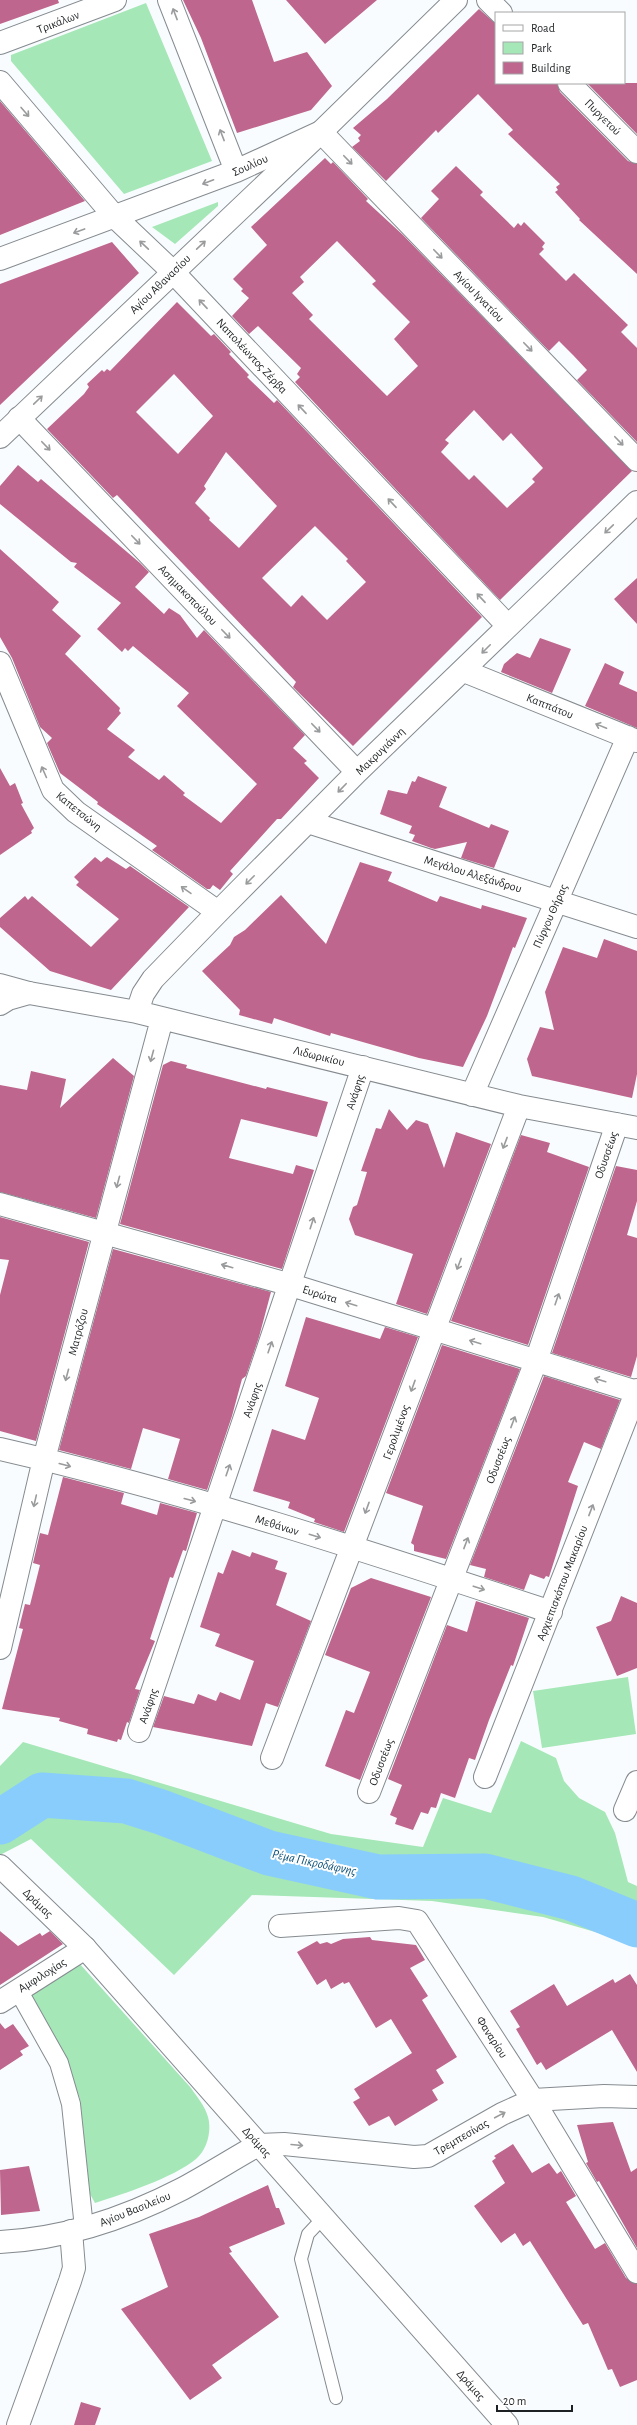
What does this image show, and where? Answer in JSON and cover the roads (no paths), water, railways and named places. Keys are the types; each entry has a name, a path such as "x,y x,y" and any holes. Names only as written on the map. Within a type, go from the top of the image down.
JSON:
{"street":[{"name":"Τρικάλων","path":"0,43 115,0"},
{"path":"169,0 236,172"},
{"name":"Σουλίου","path":"0,259 236,172 321,132 456,0"},
{"path":"488,0 499,12"},
{"name":"Ναπολέωντος Ζέρβα","path":"0,82 115,217 173,272 508,626"},
{"name":"Πυργετού","path":"570,84 637,152"},
{"name":"Αγίου Αθανασίου","path":"0,437 321,132"},
{"name":"Αγίου Ιγνατίου","path":"321,132 637,460"},
{"name":"Ασημακοπούλου","path":"19,418 357,772"},
{"name":"Μακρυγιάννη","path":"137,1012 143,994 153,979 218,912 357,772 464,671 508,626 637,502"},
{"name":"Καπετσώνη","path":"0,662 53,790 76,812 218,912"},
{"name":"Καππάτου","path":"464,671 633,739"},
{"name":"Πύργου Θήρας","path":"472,1095 557,900 633,739"},
{"name":"Μεγάλου Αλεξάνδρου","path":"308,822 557,900 637,927"},
{"name":"Λιδωρικίου","path":"0,985 29,993 137,1012 519,1106 627,1126"},
{"path":"0,1004 8,999 29,993"},
{"name":"Ματρόζου","path":"0,1648 44,1459 162,1019"},
{"name":"Ανάφης","path":"139,1732 292,1285 363,1067"},
{"name":"Γερολιμένος","path":"272,1758 519,1106"},
{"name":"Οδυσσέως","path":"369,1792 627,1126"},
{"name":"Ευρώτα","path":"0,1204 105,1231 292,1285 637,1391"},
{"name":"Αρχιεπισκόπου Μακαρίου","path":"485,1776 552,1612 637,1391"},
{"name":"Μεθάνων","path":"0,1449 44,1459 216,1506 452,1579 552,1612"},
{"path":"625,1810 637,1782"},
{"name":"Δράμας","path":"0,1866 85,1948 507,2425"},
{"name":"Φαναρίου","path":"280,1926 399,1918 417,1921 533,2100 637,2272"},
{"name":"Αμφιλοχίας","path":"9,1996 85,1948"},
{"path":"9,1996 59,2063 71,2104 78,2229 74,2268 18,2425"},
{"name":"Τρεμπεσίνας","path":"258,2145 284,2144 414,2157 428,2156 502,2114 533,2100 604,2096 637,2096"},
{"name":"Αγίου Βασιλείου","path":"0,2242 78,2229 157,2201 258,2145"}],"lane":[{"path":"324,2218 308,2234 301,2259 336,2398"}],"waterway":[{"name":"Ρέμα Πικροδάφνης","path":"0,1822 42,1795 126,1801 161,1812 269,1853 378,1877 485,1876 571,1898 637,1925"}]}
